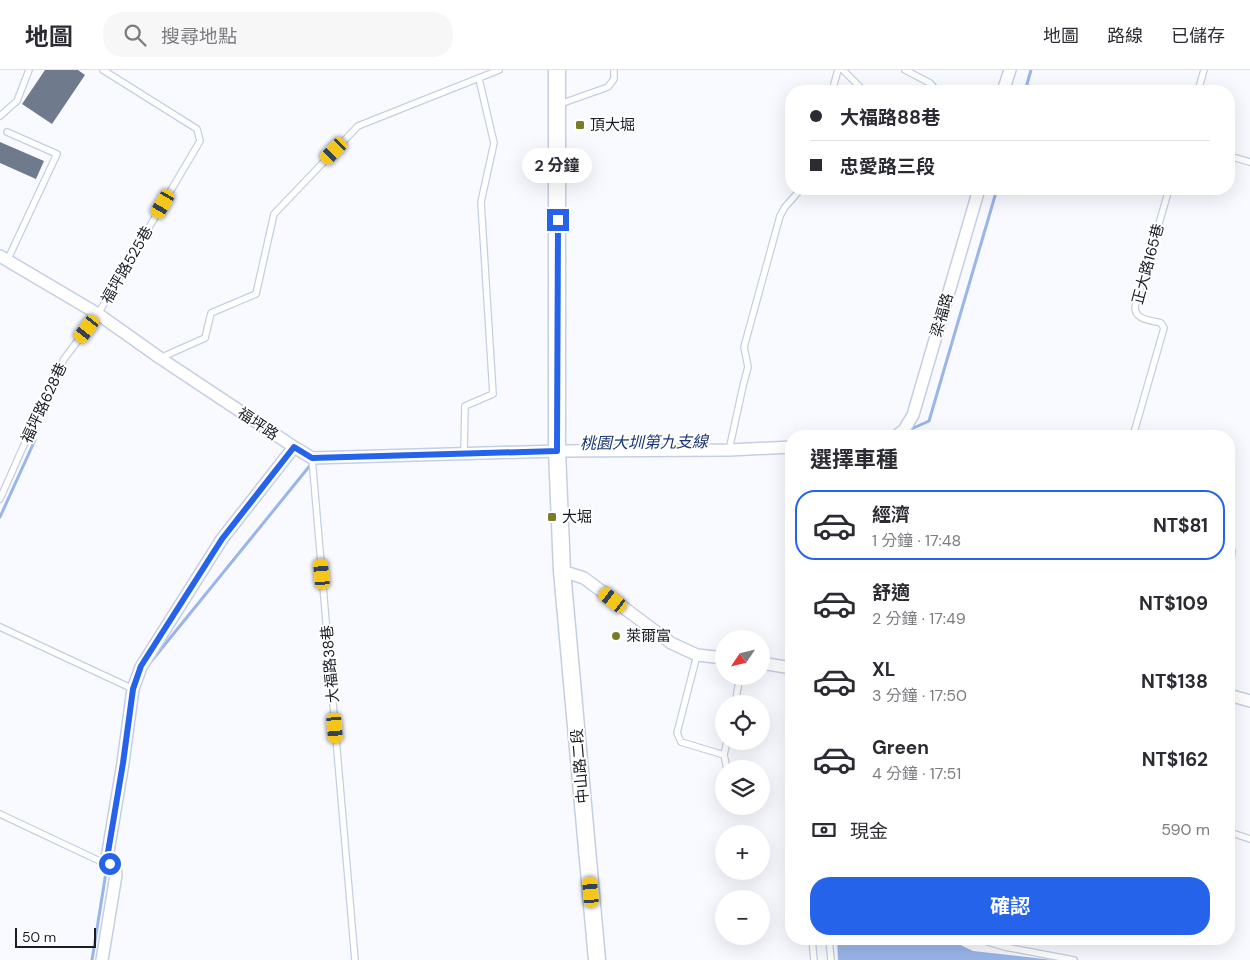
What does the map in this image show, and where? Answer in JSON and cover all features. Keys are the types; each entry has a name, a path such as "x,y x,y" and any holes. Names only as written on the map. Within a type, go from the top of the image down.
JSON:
{"main road":[{"name":"中山路二段","path":"558,70 557,454 562,572 596,960"}],"street":[{"path":"1005,85 1010,70"},
{"name":"梁福路","path":"904,430 913,414 977,195"},
{"name":"福坪路","path":"4,258 98,314 160,358 312,458"},
{"path":"102,960 116,875 115,867 106,864 133,689 141,666 222,539 294,447"},
{"path":"312,458 464,453 557,454 785,447"},
{"path":"562,572 584,578 671,643 697,655 715,657"},
{"path":"770,664 785,667"},
{"path":"1235,697 1250,701"}],"lane":[{"path":"0,116 17,100 29,70"},
{"name":"福坪路525巷","path":"98,314 200,141 197,130 104,70"},
{"path":"160,358 205,338 211,313 256,294 274,214 358,126 499,70"},
{"path":"558,105 608,87 614,79 614,70"},
{"path":"834,85 838,70"},
{"path":"843,70 858,85"},
{"path":"905,70 932,85"},
{"path":"1200,85 1204,70"},
{"path":"464,453 465,406 493,394 481,202 494,144 479,79"},
{"path":"4,258 57,154 7,132"},
{"path":"1235,158 1250,162"},
{"path":"729,450 748,367 744,347 777,225 785,207 796,195"},
{"name":"正大路165巷","path":"1135,430 1164,328 1161,323 1138,317 1135,313 1135,307 1167,195"},
{"name":"福坪路628巷","path":"0,499 64,359 98,314"},
{"name":"大福路38巷","path":"312,458 355,960"},
{"path":"0,627 133,689"},
{"path":"697,655 677,733 681,742 724,756"},
{"path":"725,750 725,760"},
{"path":"0,814 106,864"},
{"path":"1235,834 1250,839"},
{"path":"813,945 814,960"},
{"path":"830,945 831,960"},
{"path":"998,945 1074,960"}],"water":[{"path":"837,945 960,945 973,951 1053,960 838,960"}],"building":[{"path":"45,70 78,70 85,75 52,124 22,104"},
{"path":"0,142 44,161 36,179 0,163"}],"waterway":[{"name":"桃園大圳第九支線","path":"1027,85 1031,70"},
{"name":"桃園大圳第九支線","path":"909,430 929,421 995,195"},
{"path":"0,517 35,440"},
{"name":"桃園大圳第九支線","path":"149,664 312,463"},
{"name":"桃園大圳第九支線","path":"92,960 107,866"}],"place":[{"name":"頂大堀","path":"580,125"},
{"name":"大堀","path":"552,517"},
{"name":"萊爾富","path":"616,636"}],"route":[{"path":"110,864 106,864 133,689 141,666 222,539 294,447 312,458 557,451 558,220"}]}
